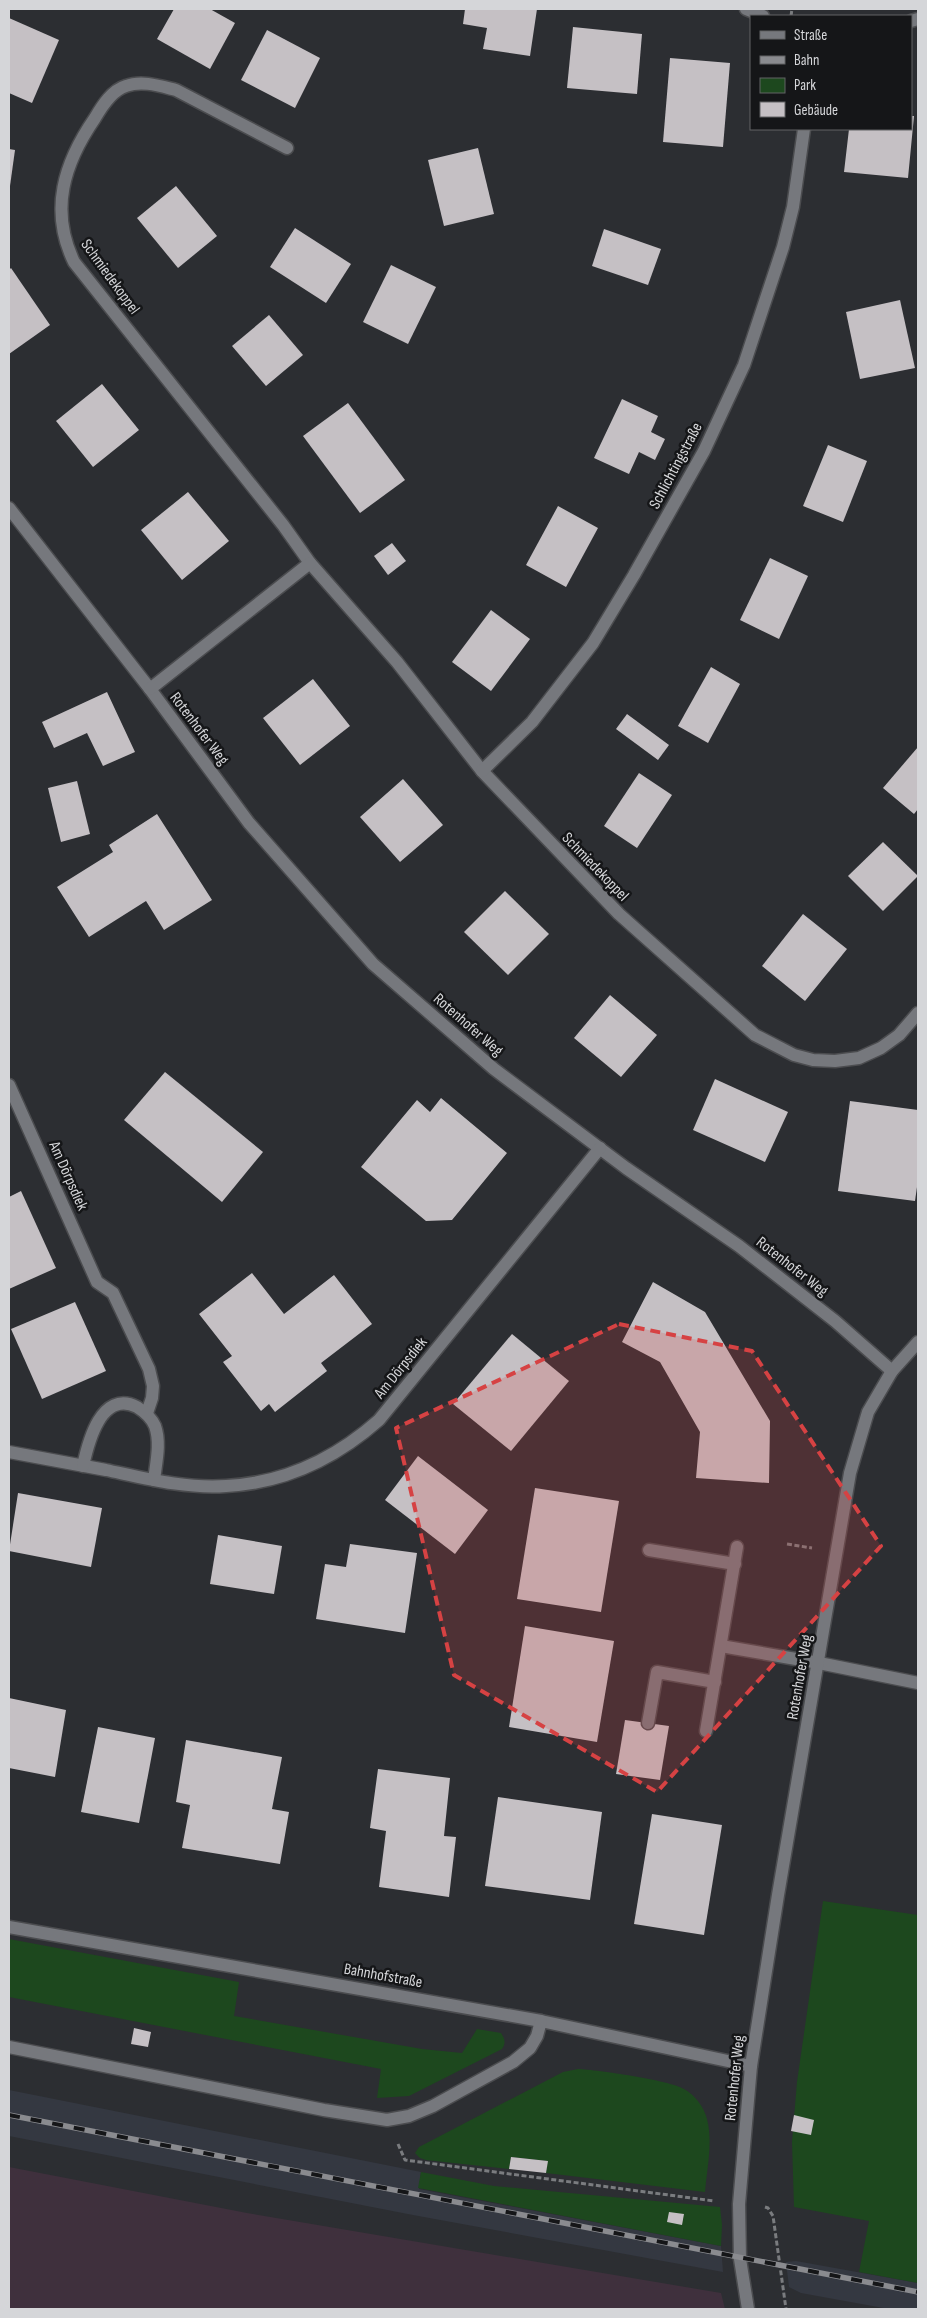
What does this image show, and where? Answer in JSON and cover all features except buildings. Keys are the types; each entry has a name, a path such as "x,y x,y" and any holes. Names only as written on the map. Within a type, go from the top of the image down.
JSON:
{"street":[{"path":"746,9 761,15"},
{"name":"Schmiedekoppel","path":"287,148 176,90 157,85 126,86 111,96 100,110 72,156 62,193 62,214 66,246 74,262 283,525 310,563 397,662 482,771 619,914 755,1035 772,1046 794,1055 813,1060 835,1061 859,1058 881,1048 899,1035 918,1013"},
{"name":"Schlichtingstraße","path":"482,771 532,722 593,643 704,451 744,365 783,248 793,207 804,130"},
{"name":"Rotenhofer Weg","path":"9,508 150,689 249,823 373,964 494,1069 600,1148 738,1246 835,1321 892,1371 868,1412 850,1473 778,1894 751,2066 738,2204 740,2259 748,2309"},
{"path":"150,689 310,563"},
{"name":"Am Dörpsdiek","path":"9,1085 97,1282 113,1294 149,1369 153,1386 152,1398 147,1412"},
{"name":"Am Dörpsdiek","path":"9,1452 154,1480 217,1486 247,1484 304,1469 357,1440 379,1420 600,1148"},
{"path":"892,1371 918,1342"},
{"path":"83,1466 94,1428 102,1414 116,1405 132,1405 147,1412 155,1426 158,1446 154,1480"},
{"path":"706,1731 737,1547"},
{"path":"650,1550 735,1564"},
{"path":"720,1646 918,1683"},
{"path":"648,1723 657,1672 715,1682"},
{"name":"Bahnhofstraße","path":"9,1927 541,2020 751,2066"},
{"path":"9,2047 324,2110 388,2120 409,2116 433,2106 513,2062 530,2048 537,2036 541,2020"}],"path":[{"path":"388,2120 405,2160 768,2208 773,2216 786,2309"}],"highlighted area":[{"path":"619,1324 752,1351 881,1546 657,1792 454,1675 396,1428"}],"shaded area":[{"path":"9,2090 421,2172 419,2189 721,2246 723,2272 413,2215 9,2136"},
{"path":"9,2167 247,2213 721,2293 725,2309 9,2309"},
{"path":"796,2261 918,2283 918,2309 889,2309 801,2293 789,2287 786,2262"}],"green space":[{"path":"823,1901 918,1915 918,2283 859,2272 869,2221 794,2207 792,2142 797,2082"},
{"path":"9,1939 239,1982 234,2016 422,2049 462,2053 477,2029 501,2033 504,2045 502,2049 409,2096 377,2098 381,2069 9,1997"},
{"path":"578,2069 616,2073 664,2082 684,2089 692,2095 704,2110 709,2128 709,2156 705,2192 546,2173 547,2161 511,2157 509,2169 426,2160 420,2158 415,2153 419,2147 563,2072"},
{"path":"421,2172 494,2186 720,2207 722,2225 721,2246 418,2188"}],"railway":[{"path":"9,2115 918,2292"}]}
